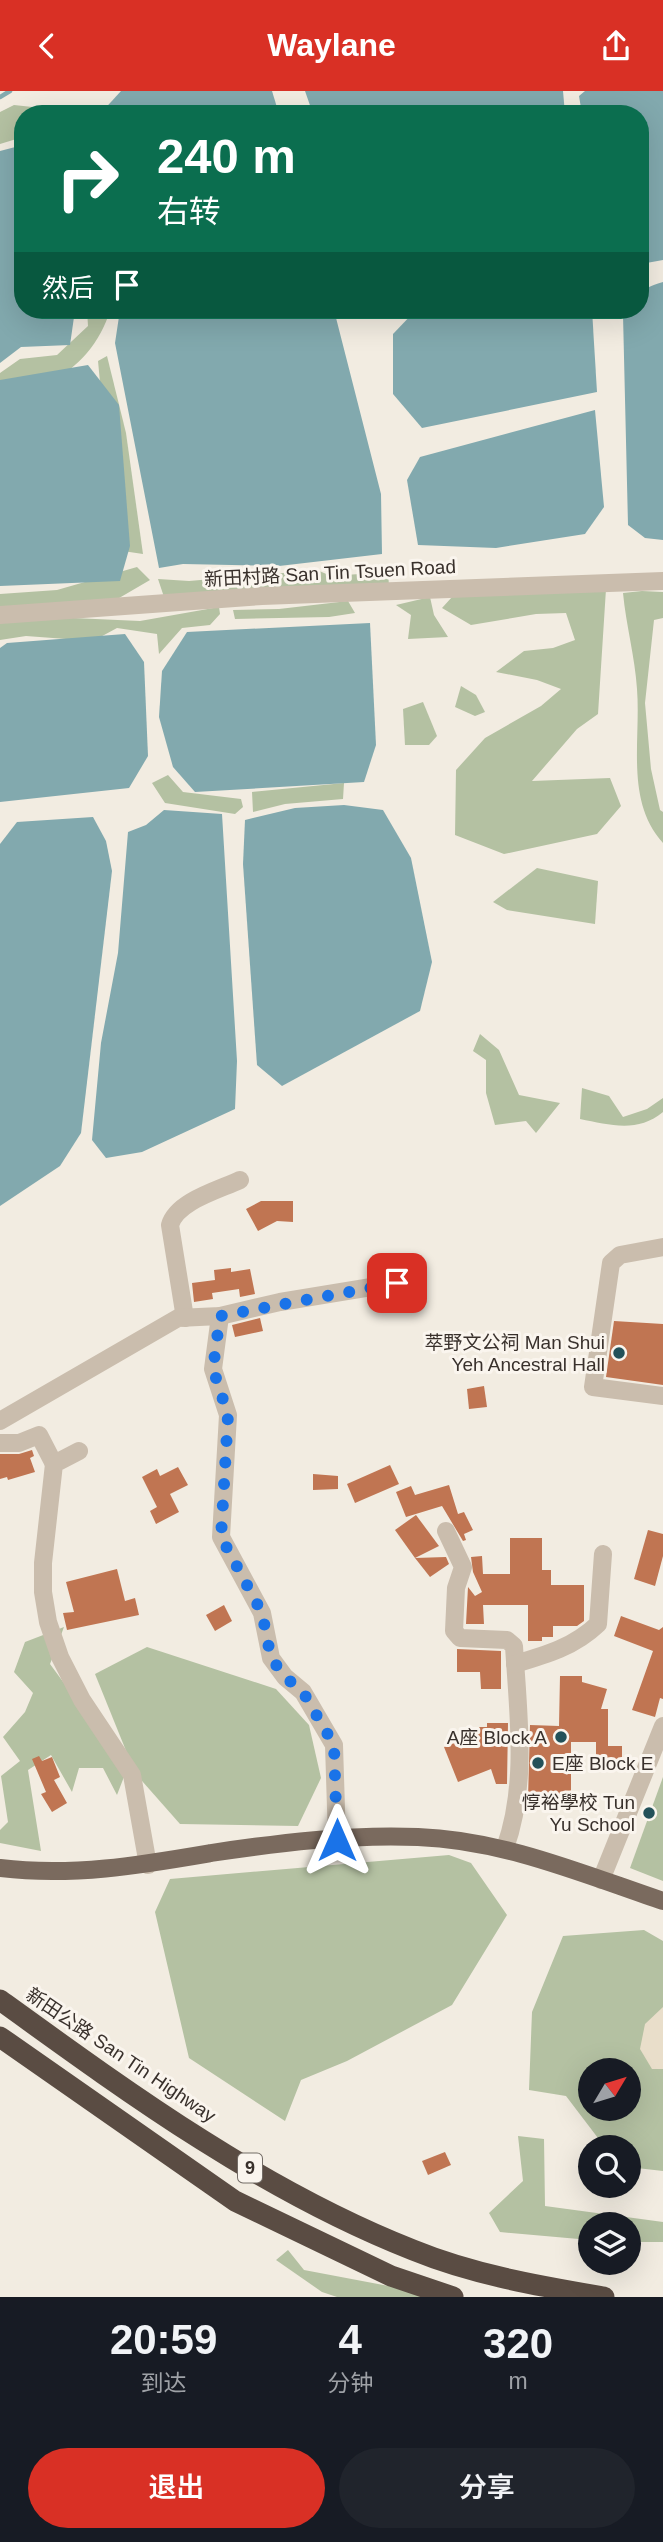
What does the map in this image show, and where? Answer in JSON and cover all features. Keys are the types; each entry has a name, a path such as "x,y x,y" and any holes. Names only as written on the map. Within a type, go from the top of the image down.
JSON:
{"highway":[{"name":"新田公路 San Tin Highway","path":"0,2000 142,2103 243,2164 336,2215 414,2251 489,2274 604,2297"},
{"name":"9","path":"0,2037 235,2201 391,2276 453,2297"}],"main road":[{"path":"0,1868 63,1872 148,1865 238,1850 337,1840 418,1836 505,1848 663,1902"}],"street":[{"name":"新田村路 San Tin Tsuen Road","path":"0,615 262,596 663,581"},
{"path":"185,1318 170,1225 173,1216 181,1209 240,1180"},
{"path":"663,1247 620,1255 611,1263 593,1387 663,1396"},
{"path":"0,1421 178,1318 220,1316 280,1302 414,1280"},
{"path":"220,1316 213,1369 228,1415 221,1537 262,1613 271,1658 310,1702 334,1745 337,1840"},
{"path":"0,1443 19,1443 39,1435 54,1464 43,1563 43,1593 48,1622 60,1657 86,1707 132,1775 148,1865"},
{"path":"54,1464 79,1451"},
{"path":"446,1531 463,1567 456,1588 454,1632 460,1638 507,1640 513,1646 519,1787 513,1828 505,1848"},
{"path":"514,1664 552,1654 584,1637 598,1624 603,1554"},
{"path":"601,1880 663,1726"}],"green space":[{"path":"14,105 14,140 0,144 0,112"},
{"path":"88,319 107,319 87,353 70,370 44,385 0,389 0,373 20,359 57,355 88,326"},
{"path":"107,356 126,433 143,554 116,550 98,361"},
{"path":"137,567 150,580 114,601 0,611 0,594 57,590"},
{"path":"317,570 331,576 388,572 389,586 164,597 158,579 189,581"},
{"path":"606,589 598,714 577,729 532,781 610,778 621,806 597,834 504,854 455,835 456,770 485,738 541,706 561,689 537,680 496,672 524,651 553,648 575,640 566,613 536,614 471,625 442,608 452,597"},
{"path":"663,592 663,618 654,620 645,703 651,769 660,810 663,812 663,843 643,809 637,770 637,689 623,593"},
{"path":"430,597 434,615 448,637 408,639 411,615 396,605"},
{"path":"348,601 355,613 329,617 235,619 233,610 279,609"},
{"path":"219,607 220,614 210,625 182,628 159,654 157,634 117,628 93,641 26,636 0,640 0,623 73,618 140,621"},
{"path":"461,686 476,695 485,712 475,716 455,707"},
{"path":"423,702 437,736 429,745 405,745 403,709"},
{"path":"168,775 183,792 241,799 243,807 235,814 165,803 152,783"},
{"path":"344,783 343,799 285,804 253,812 252,792"},
{"path":"537,868 598,881 595,924 507,910 493,902"},
{"path":"480,1034 499,1050 519,1095 560,1103 536,1133 526,1121 495,1125 486,1093 486,1060 473,1051"},
{"path":"582,1088 609,1096 623,1117 647,1109 663,1098 663,1112 644,1123 623,1126 580,1119"},
{"path":"64,1627 50,1664 127,1769 117,1795 103,1768 79,1768 72,1792 51,1755 28,1770 41,1851 0,1843 0,1830 8,1822 1,1776 20,1761 3,1737 25,1712 33,1693 14,1672 25,1642"},
{"path":"147,1647 276,1689 309,1725 321,1778 298,1826 180,1824 135,1773 95,1674"},
{"path":"663,1777 663,1881 630,1868"},
{"path":"449,1855 471,1863 507,1915 452,2005 347,2061 301,2080 285,2121 189,2058 155,1912 170,1879"},
{"path":"644,1930 663,1941 663,2171 641,2168 641,2135 596,2135 585,2121 641,2121 641,2058 578,2058 578,2112 566,2096 529,2090 532,2012 563,1936"},
{"path":"518,2136 544,2139 545,2206 589,2212 578,2212 578,2239 500,2232 489,2213 523,2181"},
{"path":"641,2219 663,2222 663,2242 641,2242"},
{"path":"288,2250 304,2270 415,2291 430,2297 337,2297 322,2292 276,2260"}],"shaded area":[{"path":"663,2007 663,2069 652,2069 640,2049 645,2024"}],"water":[{"path":"121,91 272,91 276,105 108,105"},
{"path":"305,91 563,91 564,105 310,105"},
{"path":"585,91 663,91 663,260 649,263 649,105 580,105 579,96"},
{"path":"14,147 14,319 74,319 70,345 21,347 0,363 0,151"},
{"path":"663,282 663,540 645,538 628,525 623,319 649,319 651,286"},
{"path":"119,319 336,319 381,494 382,554 279,566 183,564 159,568 115,343"},
{"path":"407,319 593,319 597,392 422,428 393,394 393,334"},
{"path":"88,365 119,405 130,546 120,581 0,586 0,380"},
{"path":"595,410 604,507 585,534 496,548 418,545 407,480 420,457"},
{"path":"370,623 376,745 364,782 195,792 173,767 159,717 162,671 187,632"},
{"path":"125,634 144,662 148,756 129,788 0,802 0,648 7,643"},
{"path":"344,805 383,810 411,858 432,962 420,1011 282,1086 257,1065 243,864 245,820 295,808"},
{"path":"164,810 222,814 237,1061 235,1109 142,1152 106,1158 92,1140 101,1043 118,953 128,832 146,825"},
{"path":"93,817 106,841 112,871 81,1133 60,1166 0,1206 0,844 17,822"}],"building":[{"path":"261,1201 293,1201 293,1222 277,1221 258,1231 246,1209"},
{"path":"231,1268 231,1272 250,1269 255,1294 240,1297 239,1289 212,1293 213,1299 194,1302 192,1283 215,1280 214,1270"},
{"path":"260,1318 263,1331 235,1337 232,1325"},
{"path":"614,1321 663,1324 663,1385 606,1377"},
{"path":"484,1386 487,1407 469,1409 467,1389"},
{"path":"32,1450 34,1456 30,1458 35,1472 8,1480 7,1477 0,1479 0,1454 19,1454"},
{"path":"390,1465 399,1484 355,1503 347,1484"},
{"path":"178,1467 188,1485 170,1494 179,1512 156,1524 150,1511 157,1507 142,1477 157,1469 160,1476"},
{"path":"313,1474 338,1476 338,1489 313,1490"},
{"path":"449,1485 458,1514 464,1512 473,1530 464,1534 466,1540 463,1541 442,1506 406,1517 396,1492 411,1486 415,1495"},
{"path":"416,1515 439,1546 415,1558 395,1530"},
{"path":"648,1530 663,1534 663,1556 655,1586 634,1579"},
{"path":"510,1538 542,1538 542,1570 551,1570 551,1585 584,1585 584,1621 577,1626 553,1626 553,1637 542,1637 542,1641 528,1641 528,1605 483,1605 484,1624 466,1624 468,1587 475,1596 482,1592 473,1572 471,1557 482,1556 483,1574 510,1574"},
{"path":"446,1557 449,1564 430,1577 415,1558"},
{"path":"117,1569 125,1601 135,1598 139,1615 67,1630 63,1613 74,1612 66,1582"},
{"path":"224,1605 232,1621 215,1631 206,1615"},
{"path":"621,1616 659,1630 663,1627 663,1699 660,1698 655,1717 632,1710 653,1651 614,1636"},
{"path":"457,1649 501,1651 501,1689 481,1689 480,1672 457,1672"},
{"path":"560,1676 582,1676 582,1682 607,1689 601,1709 608,1709 608,1746 622,1746 622,1760 596,1761 596,1742 571,1742 571,1799 528,1799 530,1725 559,1726"},
{"path":"487,1723 508,1723 507,1784 496,1784 491,1769 458,1782 444,1747 480,1733 479,1727 487,1727"},
{"path":"39,1756 42,1761 52,1757 60,1777 54,1780 67,1803 52,1812 41,1794 46,1792 32,1759"},
{"path":"445,2152 451,2165 428,2175 422,2161"}],"waterway":[{"path":"0,97 10,91"}],"place":[{"name":"萃野文公祠 Man Shui Yeh Ancestral Hall","path":"619,1353"},
{"name":"A座 Block A","path":"561,1737"},
{"name":"E座 Block E","path":"538,1763"},
{"name":"惇裕學校 Tun Yu School","path":"649,1813"}],"route":[{"path":"337,1840 337,1763 334,1745 325,1725 303,1692 285,1677 271,1658 262,1613 237,1562 221,1537 228,1415 213,1369 220,1316 280,1302 397,1283"}]}
